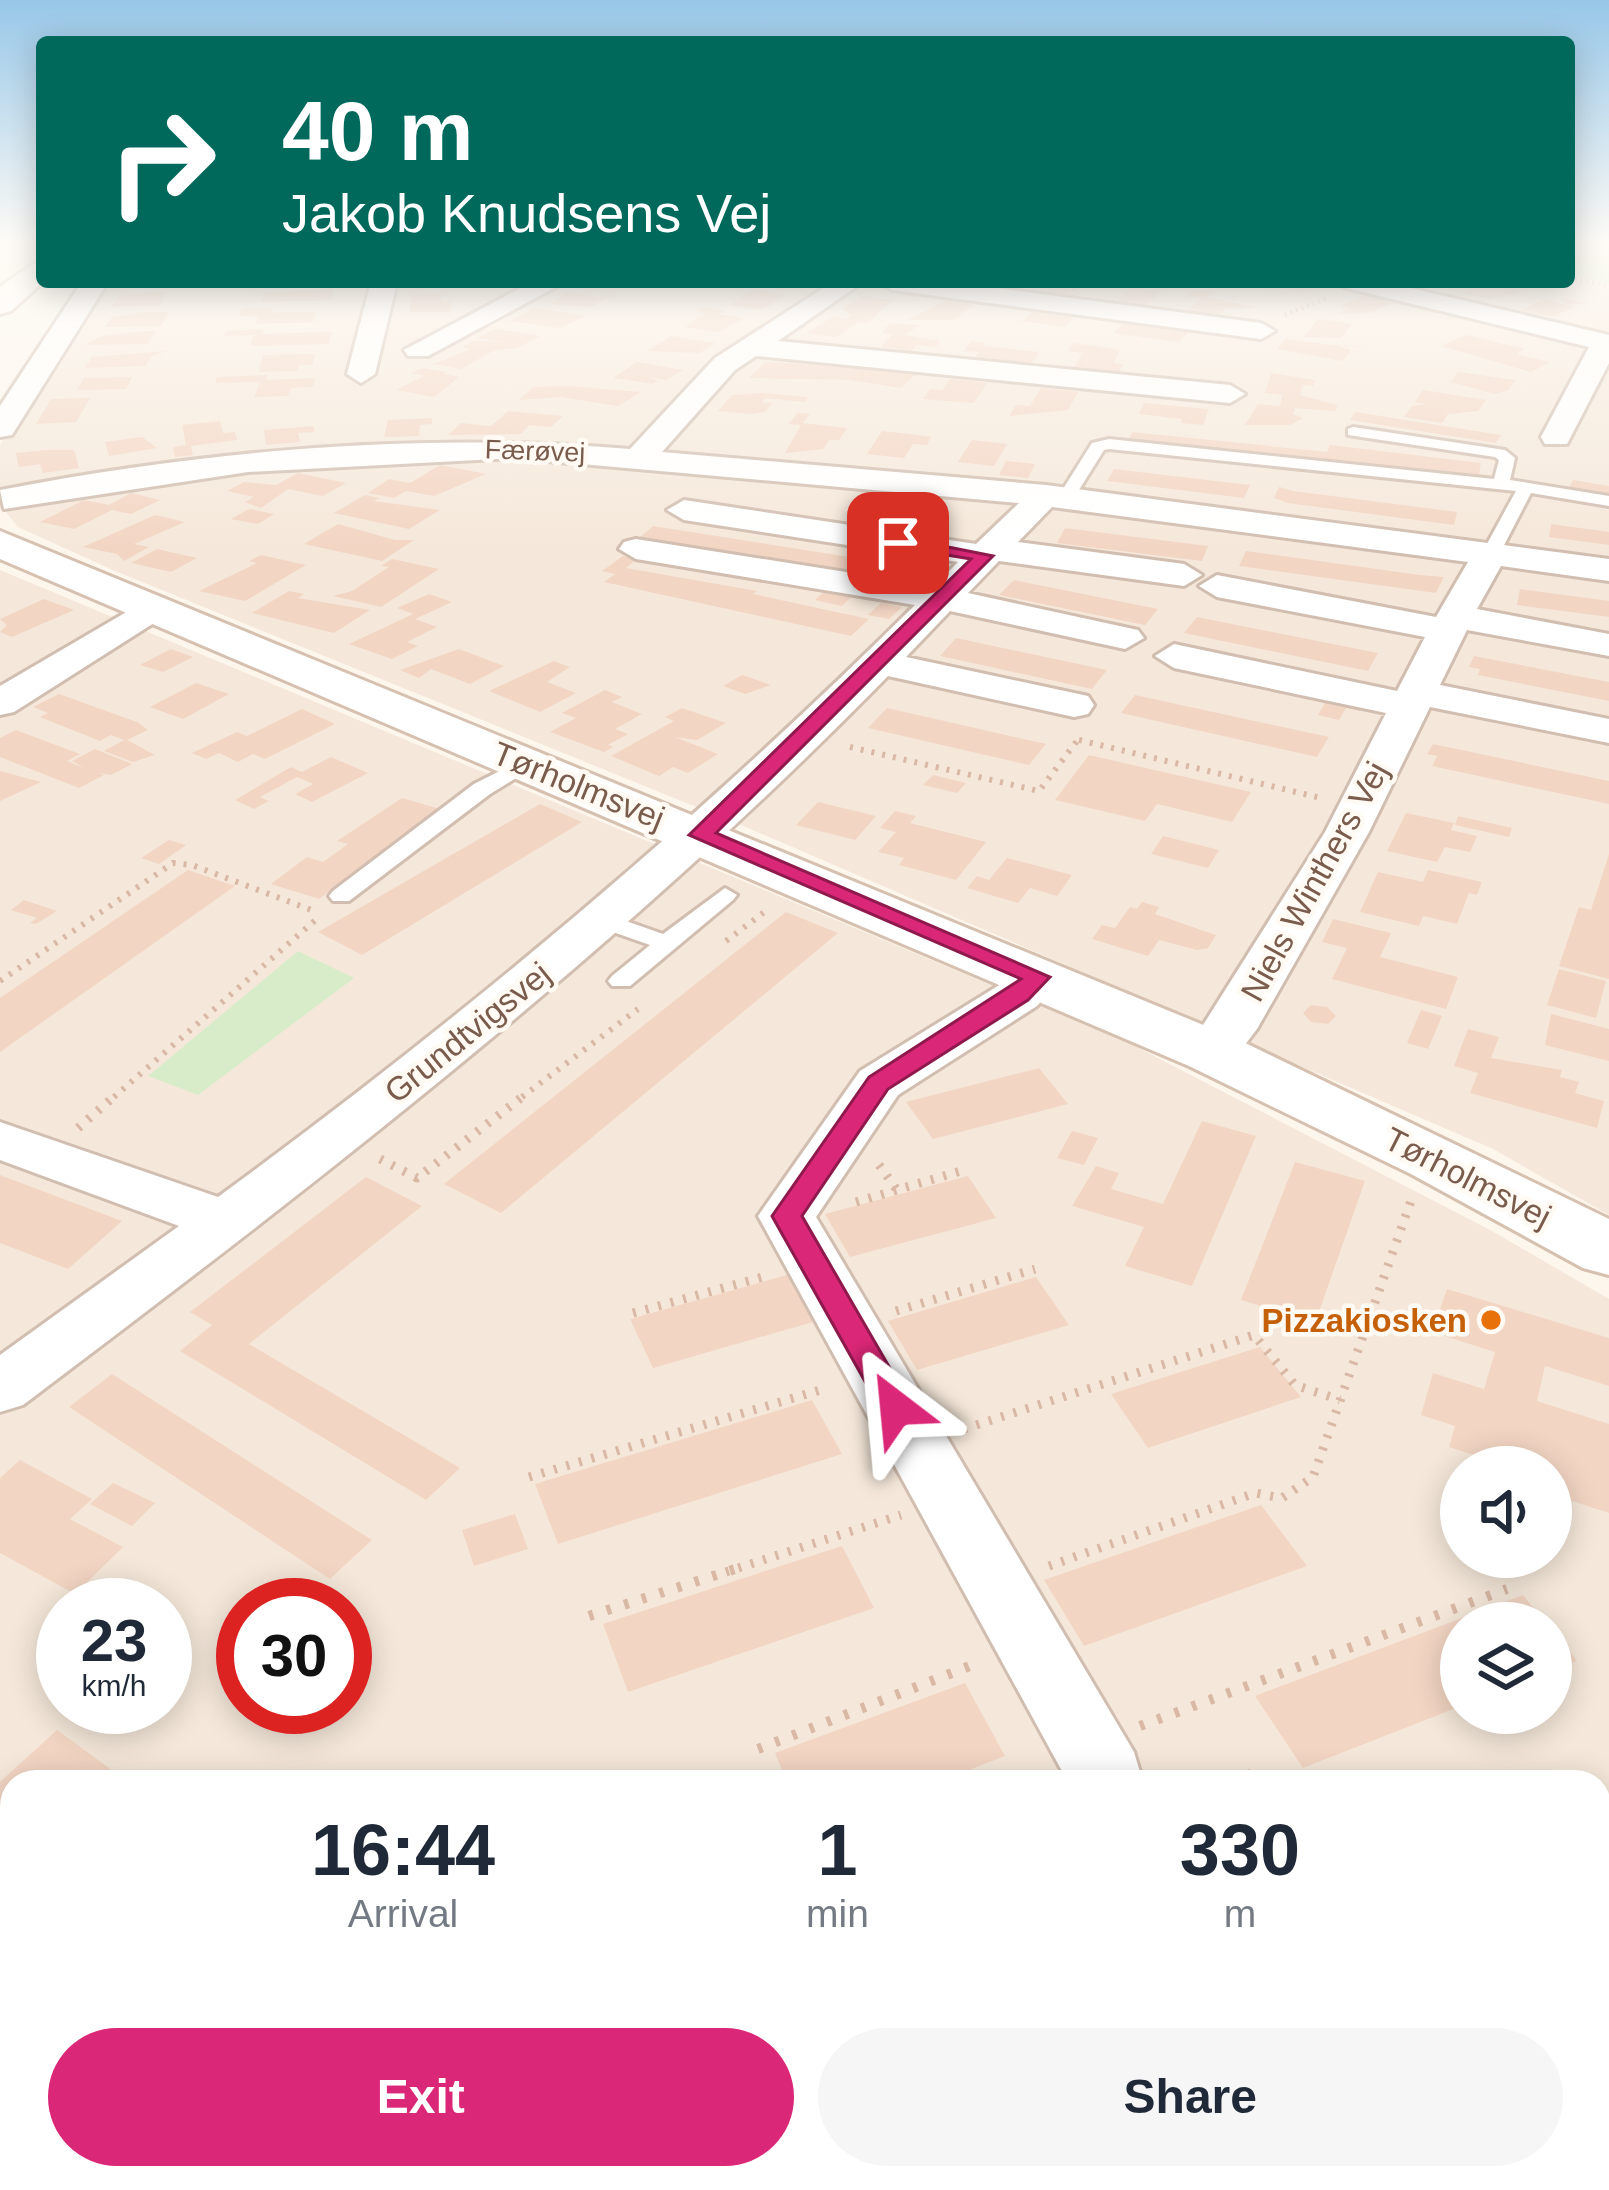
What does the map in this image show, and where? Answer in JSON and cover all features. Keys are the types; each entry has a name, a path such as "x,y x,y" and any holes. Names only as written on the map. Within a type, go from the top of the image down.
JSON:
{"street":[{"path":"1,428 55,345"},
{"path":"361,374 368,345"},
{"path":"418,350 427,345"},
{"path":"642,455 725,364 754,345"},
{"path":"1556,436 1606,345"},
{"path":"751,347 1230,394"},
{"path":"0,360 46,360"},
{"name":"Færøvej","path":"2,522 158,474 333,456 514,448 642,455 1056,496 1609,570"},
{"name":"Grundtvigsvej","path":"0,1388 227,1222 602,920 701,835 988,552 1056,496"},
{"path":"684,510 1200,580 1609,645"},
{"name":"Tørholmsvej","path":"2,522 152,608 1212,1052 1427,1155 1609,1250"},
{"path":"636,549 940,598 1125,638"},
{"name":"Niels Winthers Vej","path":"1212,1052 1232,1029 1359,807 1491,553"},
{"path":"0,703 152,608"},
{"path":"1174,656 1609,731"},
{"path":"876,662 1076,722"},
{"path":"1037,977 1019,995 879,1083 787,1216 1097,1761"},
{"path":"22,1148 227,1222"}],"lane":[{"path":"1353,432 1499,453 1507,458 1501,484"},
{"path":"1056,496 1098,446 1109,443 1501,484 1609,501"},
{"path":"1491,553 1526,488"},
{"path":"341,896 482,789 527,764"},
{"path":"621,981 725,895"},
{"path":"602,920 667,943"}],"path":[{"path":"802,736 1039,791 1076,722 1359,807"},
{"path":"0,981 173,863 192,865 321,914"},
{"path":"719,947 807,879"},
{"path":"22,1148 306,934 341,896"},
{"path":"336,1136 417,1178 648,1001"},
{"path":"997,1585 1255,1493 1282,1498 1313,1477 1427,1155"},
{"path":"633,1312 964,1170"},
{"path":"529,1477 863,1349 1035,1269"},
{"path":"916,1444 1255,1335 1295,1385 1340,1400"},
{"path":"589,1616 948,1500"},
{"path":"1097,1761 1507,1589"},
{"path":"758,1749 1030,1643"}],"shaded area":[{"path":"61,345 1609,345 1609,1215 1493,1149 748,828 115,571 18,527 0,505 0,445"},
{"path":"0,570 1125,1041 1492,1231 1609,1299 1609,1770 0,1770"}],"green space":[{"path":"298,951 354,978 198,1095 148,1076"}],"building":[{"path":"522,345 495,350 461,369 434,364 471,349 462,347"},
{"path":"657,345 712,345 700,353 648,351"},
{"path":"883,345 916,345 912,351"},
{"path":"968,345 984,345 1039,352 1032,363 975,357 979,352 964,351"},
{"path":"1072,345 1120,350 1113,363 1123,364 1119,372 1074,367 1083,353 1068,351"},
{"path":"1280,345 1335,345 1375,347 1337,346 1351,350 1343,361 1277,349"},
{"path":"1509,345 1525,349 1516,354 1550,362 1531,372 1441,346"},
{"path":"167,351 151,356 146,366 85,368 92,357"},
{"path":"315,354 312,365 299,365 297,371 259,372 263,355"},
{"path":"637,362 683,370 666,380 649,377 658,381 653,384 613,378"},
{"path":"765,362 915,375 901,388 850,380 749,378"},
{"path":"422,368 459,377 434,397 396,390 424,376 411,373"},
{"path":"1458,372 1515,380 1509,390 1495,394 1451,382"},
{"path":"1271,373 1315,380 1313,386 1303,385 1300,395 1337,405 1336,411 1295,408 1293,414 1303,418 1290,425 1245,425 1258,404 1280,406 1282,395 1265,393"},
{"path":"268,375 266,380 315,378 313,387 291,388 288,396 254,397 260,382 215,383 217,377"},
{"path":"132,377 126,389 77,390 84,378"},
{"path":"950,379 987,383 974,403 923,399 930,389 942,390"},
{"path":"533,387 641,392 618,406 561,397 519,400"},
{"path":"1041,388 1078,392 1068,410 1009,416 1016,405 1030,406"},
{"path":"1423,390 1486,400 1478,411 1448,414 1442,423 1404,417 1412,406 1427,404 1415,402"},
{"path":"732,395 808,397 804,402 765,398 762,402 772,403 765,412 718,411"},
{"path":"90,398 76,422 36,424 51,399"},
{"path":"1144,403 1209,409 1203,425 1181,423 1182,419 1139,414"},
{"path":"508,411 563,416 551,427 529,425 521,434 448,435 461,423 491,426"},
{"path":"1355,412 1501,435 1496,443 1350,420"},
{"path":"797,413 810,414 803,423 847,428 839,440 829,440 823,449 785,453 801,425 789,424"},
{"path":"432,418 432,424 420,425 419,436 384,437 388,420"},
{"path":"220,421 223,433 235,432 237,440 191,446 193,455 175,457 173,447 186,445 182,425"},
{"path":"314,426 314,432 298,433 300,442 266,445 264,430"},
{"path":"882,431 931,437 927,445 913,444 904,458 867,454"},
{"path":"1132,432 1327,452 1330,445 1481,463 1478,480 1128,441"},
{"path":"142,437 157,448 109,456 105,442"},
{"path":"972,440 1007,444 994,466 958,462"},
{"path":"74,450 79,468 43,473 40,464 19,467 16,453"},
{"path":"1006,461 1035,464 1028,478 999,475"},
{"path":"440,465 486,474 434,496 406,491 394,498 368,493 389,479 410,483"},
{"path":"1114,469 1250,485 1244,498 1107,481"},
{"path":"298,473 346,483 323,496 288,489 261,508 245,502 254,497 227,491 244,482 276,485"},
{"path":"1573,480 1609,486 1609,495 1569,488"},
{"path":"1279,487 1457,512 1454,525 1288,503 1274,498"},
{"path":"131,493 160,500 131,514 112,510 74,529 40,522 84,500 109,505"},
{"path":"365,495 380,498 374,501 440,510 409,529 334,513"},
{"path":"251,509 274,514 258,524 231,519"},
{"path":"155,515 185,522 134,544 149,547 124,561 117,554 83,547"},
{"path":"338,524 395,540 414,540 382,561 304,544"},
{"path":"1551,524 1609,532 1609,545 1549,537"},
{"path":"653,526 926,569 940,566 931,578 908,583 637,540"},
{"path":"1065,528 1208,546 1202,561 1057,543"},
{"path":"157,549 197,558 171,572 131,563"},
{"path":"1246,551 1444,577 1436,593 1239,566"},
{"path":"261,555 306,565 245,601 199,591 257,563 249,561"},
{"path":"623,556 637,559 626,568 757,591 753,594 869,619 851,636 604,582 615,574 602,571"},
{"path":"392,559 439,569 381,607 333,596 352,591 389,567 381,566"},
{"path":"1014,580 1158,609 1145,625 999,595"},
{"path":"828,588 855,593 842,606 815,600"},
{"path":"1520,589 1609,601 1609,617 1517,605"},
{"path":"289,591 304,594 298,598 370,610 334,633 252,613"},
{"path":"429,594 452,602 415,619 437,627 407,642 418,646 392,659 349,644 413,614 397,608"},
{"path":"44,599 74,610 12,637 0,632 7,625 0,619"},
{"path":"881,603 902,607 889,619 868,615"},
{"path":"1197,617 1378,653 1368,671 1184,633"},
{"path":"956,638 1107,670 1092,689 940,656"},
{"path":"171,649 193,657 163,672 140,665"},
{"path":"459,649 504,666 470,684 431,669 419,678 400,670"},
{"path":"1474,656 1609,682 1609,701 1478,675 1480,669 1469,667"},
{"path":"554,661 570,667 547,682 576,693 540,712 489,691"},
{"path":"742,675 771,685 745,694 723,686"},
{"path":"196,683 229,694 183,719 150,707"},
{"path":"605,690 622,697 612,702 642,714 615,729 628,734 608,745 613,747 604,752 550,732 576,718 562,713"},
{"path":"59,694 137,722 148,730 127,740 155,755 133,762 104,751 124,740 111,735 100,741 40,717 48,713 33,707"},
{"path":"1135,695 1329,737 1317,757 1121,713"},
{"path":"1328,698 1365,706 1362,711 1346,708 1339,720 1318,715"},
{"path":"682,708 726,723 697,740 675,737 718,754 688,773 673,767 659,776 611,756 674,721 665,717"},
{"path":"887,708 1046,744 1029,765 868,728"},
{"path":"302,709 335,724 265,759 253,754 238,762 219,753 206,759 192,753 237,732 247,736"},
{"path":"16,730 80,754 67,761 84,768 72,761 95,749 132,764 111,775 99,773 104,775 79,788 0,757 0,738"},
{"path":"1433,744 1609,781 1609,804 1432,766 1437,756 1427,754"},
{"path":"1089,755 1251,792 1232,822 1157,804 1145,821 1055,800"},
{"path":"331,757 368,773 312,802 295,794 313,784 297,777 260,797 269,801 254,809 235,800 291,767 302,772"},
{"path":"0,771 41,782 0,801"},
{"path":"933,775 966,783 957,793 923,785"},
{"path":"402,798 440,809 319,899 271,884 307,857 323,862 348,844 337,841"},
{"path":"818,802 876,816 855,840 796,825"},
{"path":"540,804 582,822 362,955 318,932"},
{"path":"895,811 916,816 910,823 986,842 956,880 899,865 904,858 878,852 896,832 880,828"},
{"path":"1406,813 1454,823 1451,830 1477,836 1470,852 1445,847 1437,862 1387,851"},
{"path":"1458,816 1512,828 1509,837 1455,825"},
{"path":"1163,836 1219,850 1208,868 1151,854"},
{"path":"169,840 186,845 159,864 141,858"},
{"path":"1609,854 1609,979 1559,966 1579,907 1591,910"},
{"path":"1007,858 1072,875 1057,896 1030,888 1018,903 967,888 977,876 989,880"},
{"path":"188,870 235,886 0,1052 0,998"},
{"path":"1428,870 1482,882 1477,895 1469,893 1457,924 1423,916 1419,926 1360,912 1378,872 1423,882"},
{"path":"24,900 57,911 30,923 37,918 11,910"},
{"path":"1142,902 1159,907 1155,914 1216,935 1208,948 1197,950 1159,940 1148,956 1092,939 1102,925 1115,928 1130,907 1137,909"},
{"path":"786,912 838,933 501,1213 444,1184"},
{"path":"1333,919 1391,933 1380,957 1458,977 1446,1009 1332,979 1347,948 1322,942"},
{"path":"1559,969 1606,981 1596,1018 1547,1005"},
{"path":"1311,1005 1327,1007 1336,1016 1328,1024 1311,1022 1303,1013"},
{"path":"1421,1010 1442,1016 1428,1049 1407,1043"},
{"path":"1551,1014 1609,1029 1609,1061 1545,1045"},
{"path":"1468,1029 1499,1037 1491,1058 1562,1070 1560,1077 1579,1082 1575,1093 1604,1101 1597,1128 1470,1093 1478,1073 1454,1066"},
{"path":"1039,1068 1068,1104 933,1139 906,1102"},
{"path":"1202,1121 1256,1136 1192,1286 1125,1266 1144,1227 1072,1206 1096,1166 1119,1173 1111,1189 1163,1204"},
{"path":"1072,1131 1098,1138 1084,1165 1057,1158"},
{"path":"1295,1162 1365,1181 1315,1323 1241,1300"},
{"path":"0,1175 122,1221 68,1269 0,1243"},
{"path":"968,1176 996,1218 850,1257 825,1214"},
{"path":"366,1177 422,1206 249,1344 460,1468 426,1500 180,1351 212,1325 190,1312"},
{"path":"787,1275 813,1322 653,1368 630,1319"},
{"path":"1036,1277 1069,1325 917,1370 888,1321"},
{"path":"1447,1289 1609,1338 1609,1386 1545,1366 1537,1401 1609,1424 1609,1513 1572,1501 1572,1446 1449,1446 1455,1426 1421,1415 1433,1373 1484,1389 1495,1352 1432,1332"},
{"path":"1260,1347 1301,1397 1148,1448 1111,1394"},
{"path":"112,1374 372,1540 328,1578 69,1407"},
{"path":"812,1400 842,1454 558,1544 535,1484"},
{"path":"20,1460 92,1499 70,1519 123,1547 91,1578 46,1578 0,1553 0,1478"},
{"path":"113,1483 155,1503 132,1526 90,1504"},
{"path":"1261,1505 1307,1566 1084,1646 1044,1580"},
{"path":"515,1514 528,1549 474,1566 462,1530"},
{"path":"842,1546 874,1608 628,1692 603,1624"},
{"path":"1440,1626 1440,1714 1303,1768 1255,1696"},
{"path":"965,1683 1005,1756 969,1770 782,1770 775,1753"},
{"path":"53,1734 62,1734 112,1770 13,1770"}],"place":[{"name":"Pizzakiosken","path":"1491,1320"}],"route":[{"path":"896,1408 787,1216 879,1083 1019,995 1037,977 701,835 984,556 898,543"}]}
